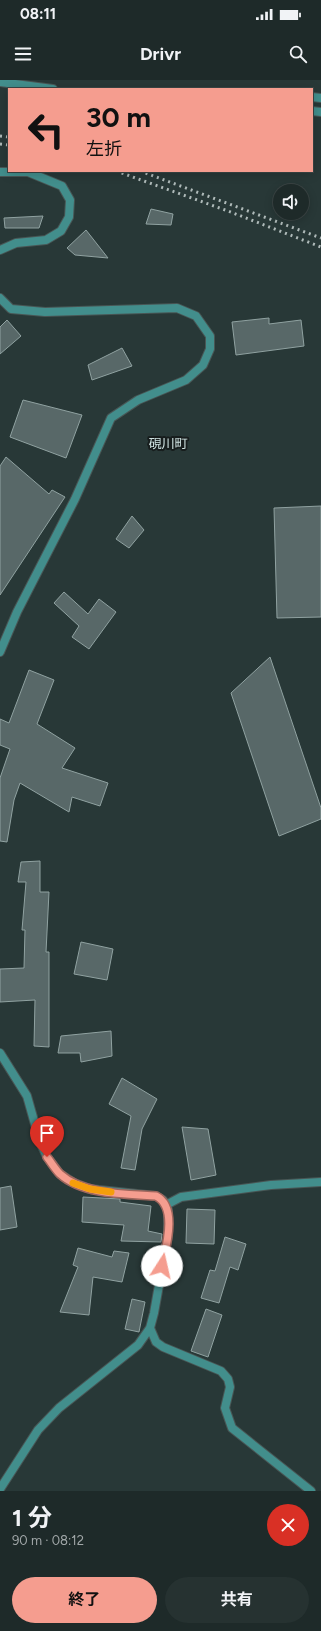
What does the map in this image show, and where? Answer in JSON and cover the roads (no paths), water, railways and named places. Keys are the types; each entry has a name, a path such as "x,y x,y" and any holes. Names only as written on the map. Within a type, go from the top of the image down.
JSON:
{"street":[{"path":"0,82 45,88"},
{"path":"0,172 28,172 62,186 70,200 69,217 61,231 46,240 16,243 0,250"},
{"path":"0,298 11,309 45,312 177,308 196,316 210,336 210,349 202,366 186,380 138,400 111,418 75,498 16,612 0,652"},
{"path":"0,1053 26,1096 40,1142 47,1157 60,1174 74,1184 90,1189 156,1196 163,1200 169,1214 168,1235 154,1314 150,1328 138,1345 59,1408 44,1424 0,1489"},
{"path":"166,1205 181,1197 271,1185 321,1182"},
{"path":"150,1328 156,1342 162,1347 221,1371 228,1379 230,1387 225,1408 232,1428 311,1491"}],"railway":[{"path":"0,136 8,137"},
{"path":"0,144 8,145"},
{"path":"119,172 228,211 321,247"},
{"path":"143,172 321,238"}],"district":[{"name":"硯川町","path":"168,443"}]}
